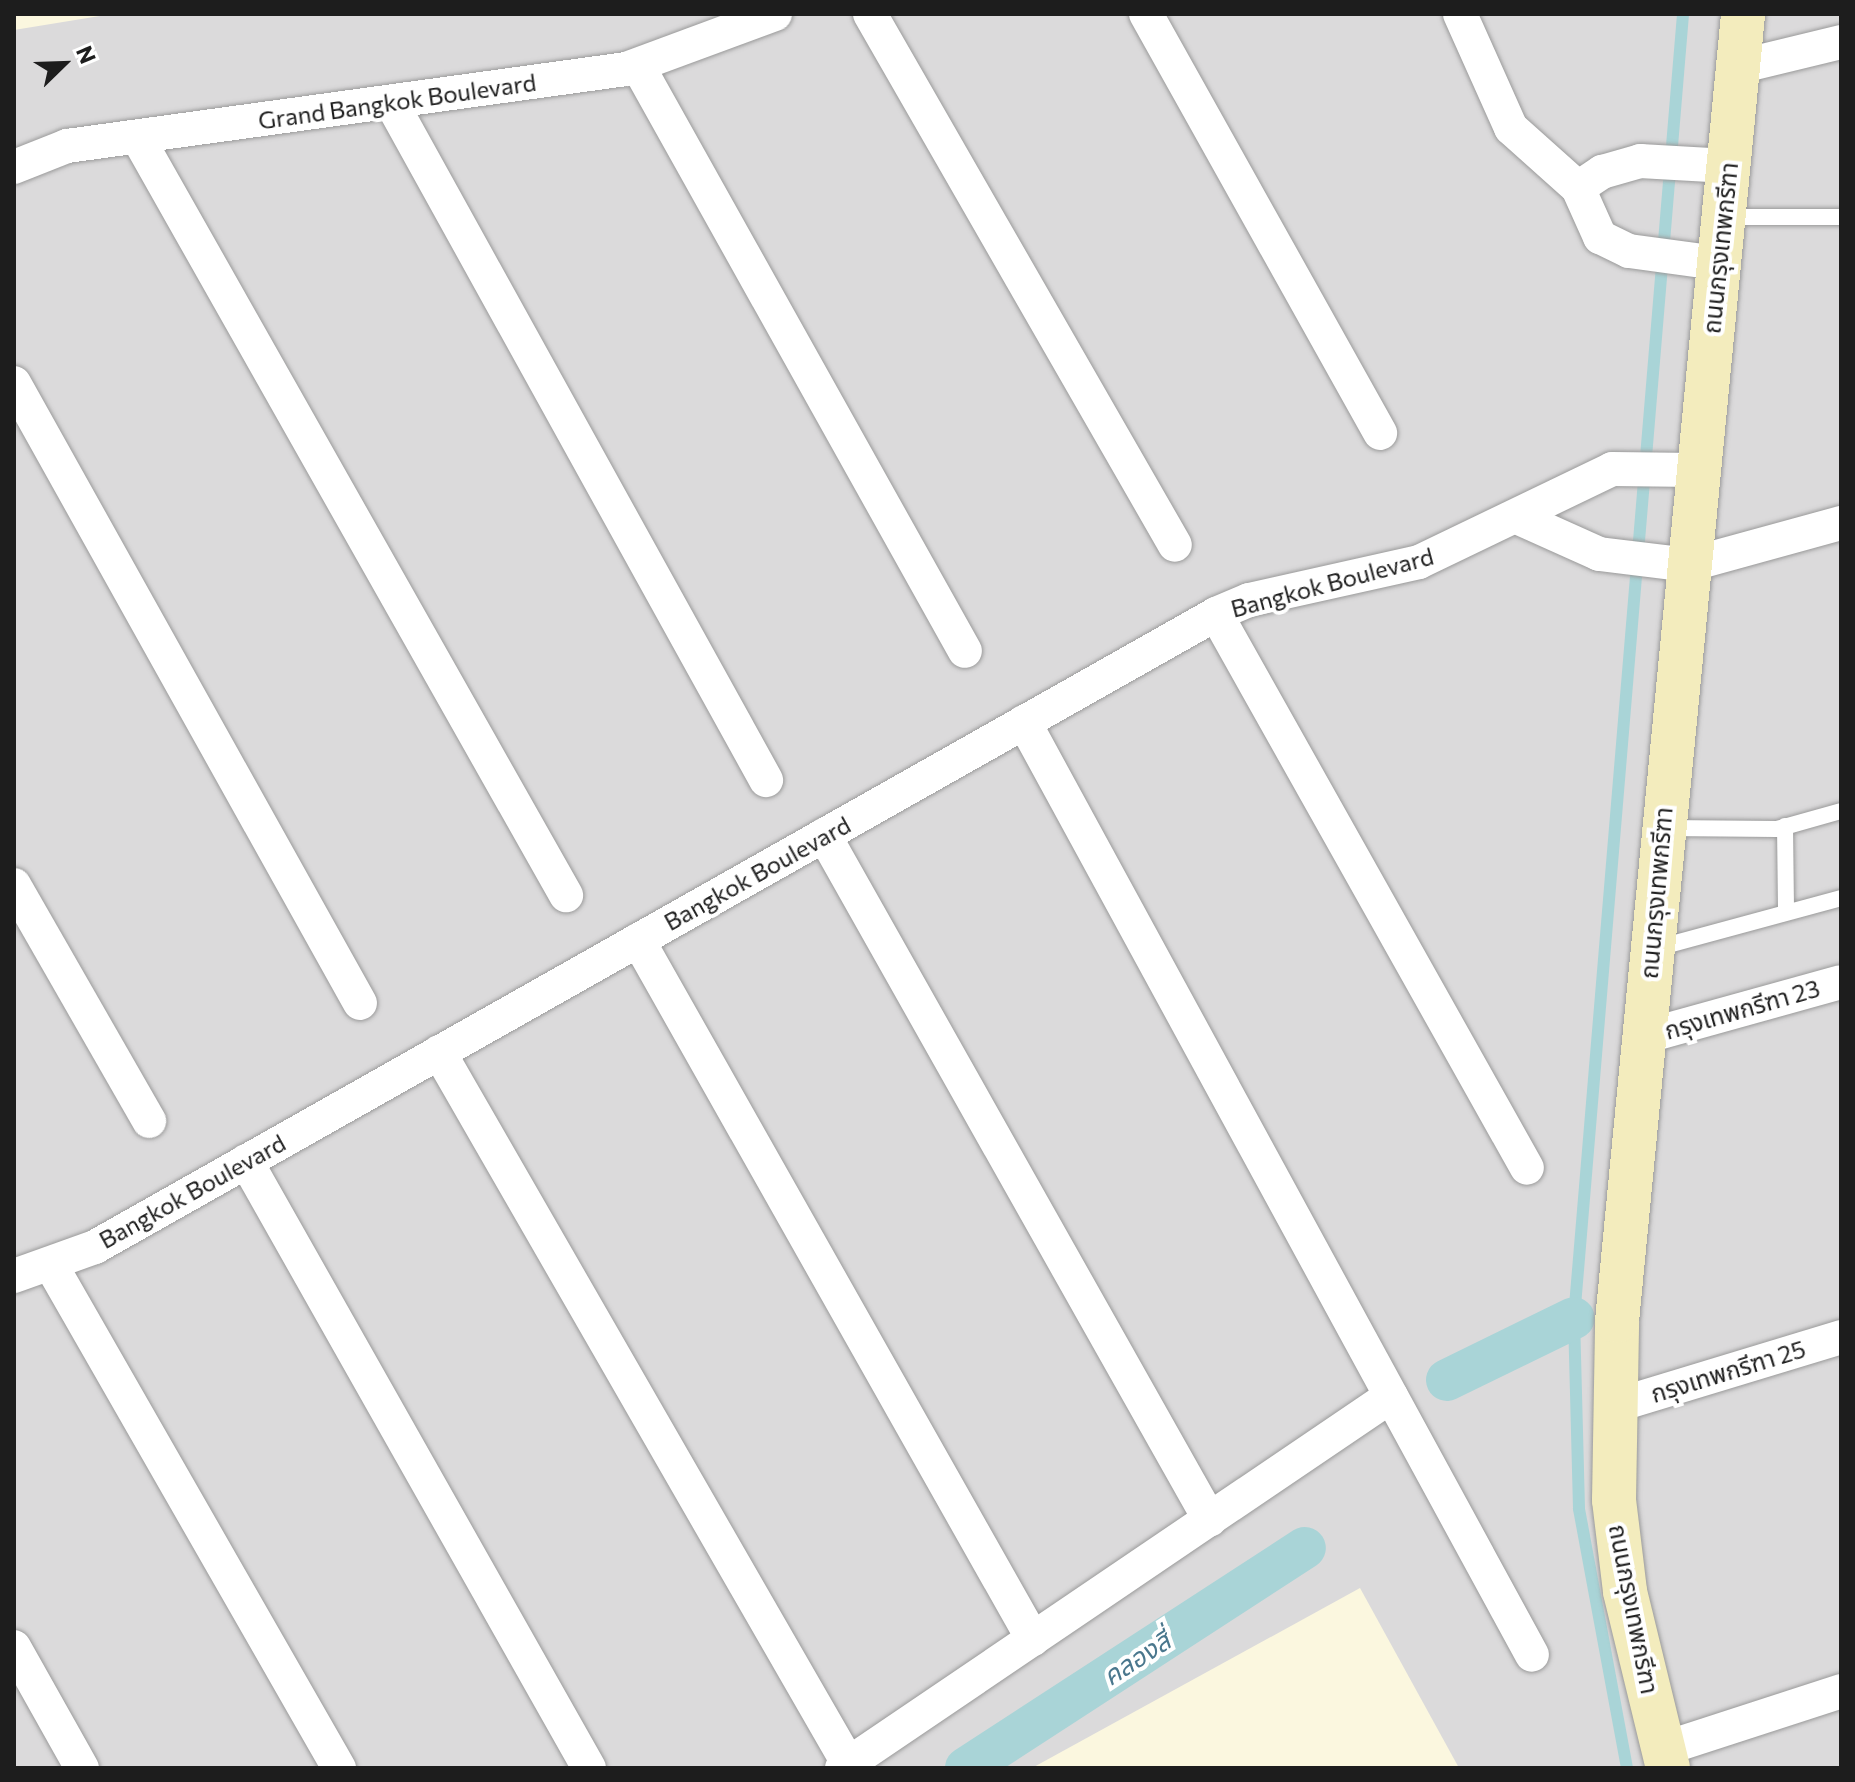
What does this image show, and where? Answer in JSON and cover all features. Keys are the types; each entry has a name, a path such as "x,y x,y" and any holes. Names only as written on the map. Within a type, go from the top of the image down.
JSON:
{"main road":[{"name":"ถนนกรุงเทพกรีฑา","path":"1666,1758 1625,1591 1614,1500 1614,1406 1662,828 1669,564 1701,260 1723,217 1711,164 1738,67 1743,14"}],"street":[{"name":"Grand Bangkok Boulevard","path":"14,167 67,146 638,66 775,14"},
{"path":"870,14 1175,545"},
{"path":"1146,14 1380,433"},
{"path":"1460,14 1511,128 1578,188 1600,237 1629,251 1701,260"},
{"path":"1738,67 1841,42"},
{"path":"638,66 965,651"},
{"path":"391,102 766,780"},
{"path":"138,138 566,895"},
{"path":"1578,188 1602,172 1640,161 1711,164"},
{"path":"14,383 360,1003"},
{"name":"Bangkok Boulevard","path":"14,1276 51,1265 246,1161 1216,614 1249,600 1419,562 1519,518 1612,469 1681,468"},
{"path":"1519,518 1599,554 1669,564 1841,523"},
{"path":"1216,614 1527,1168"},
{"path":"1024,722 1532,1655"},
{"path":"824,835 1210,1520"},
{"path":"14,885 149,1121"},
{"path":"638,940 1033,1639"},
{"name":"กรุงเทพกรีฑา 23","path":"1643,1037 1841,982"},
{"path":"439,1052 845,1766 1391,1396"},
{"path":"246,1161 589,1768"},
{"path":"51,1265 339,1768"},
{"name":"กรุงเทพกรีฑา 25","path":"1614,1406 1841,1337"},
{"path":"14,1647 82,1768"},
{"path":"1666,1758 1841,1691"}],"lane":[{"path":"1723,217 1841,217"},
{"path":"1662,828 1785,826 1841,811"},
{"path":"1785,826 1786,912"},
{"path":"1651,950 1841,898"}],"shaded area":[{"path":"14,14 1841,14 1841,1768 14,1768"},
{"path":"14,14 112,14 14,30"},
{"path":"1360,1588 1459,1768 1032,1768"}],"waterway":[{"path":"1627,1768 1579,1508 1574,1318 1683,14"},
{"name":"คลองสี่","path":"1447,1380 1574,1318"},
{"name":"คลองสี่","path":"966,1768 1305,1548"}]}
